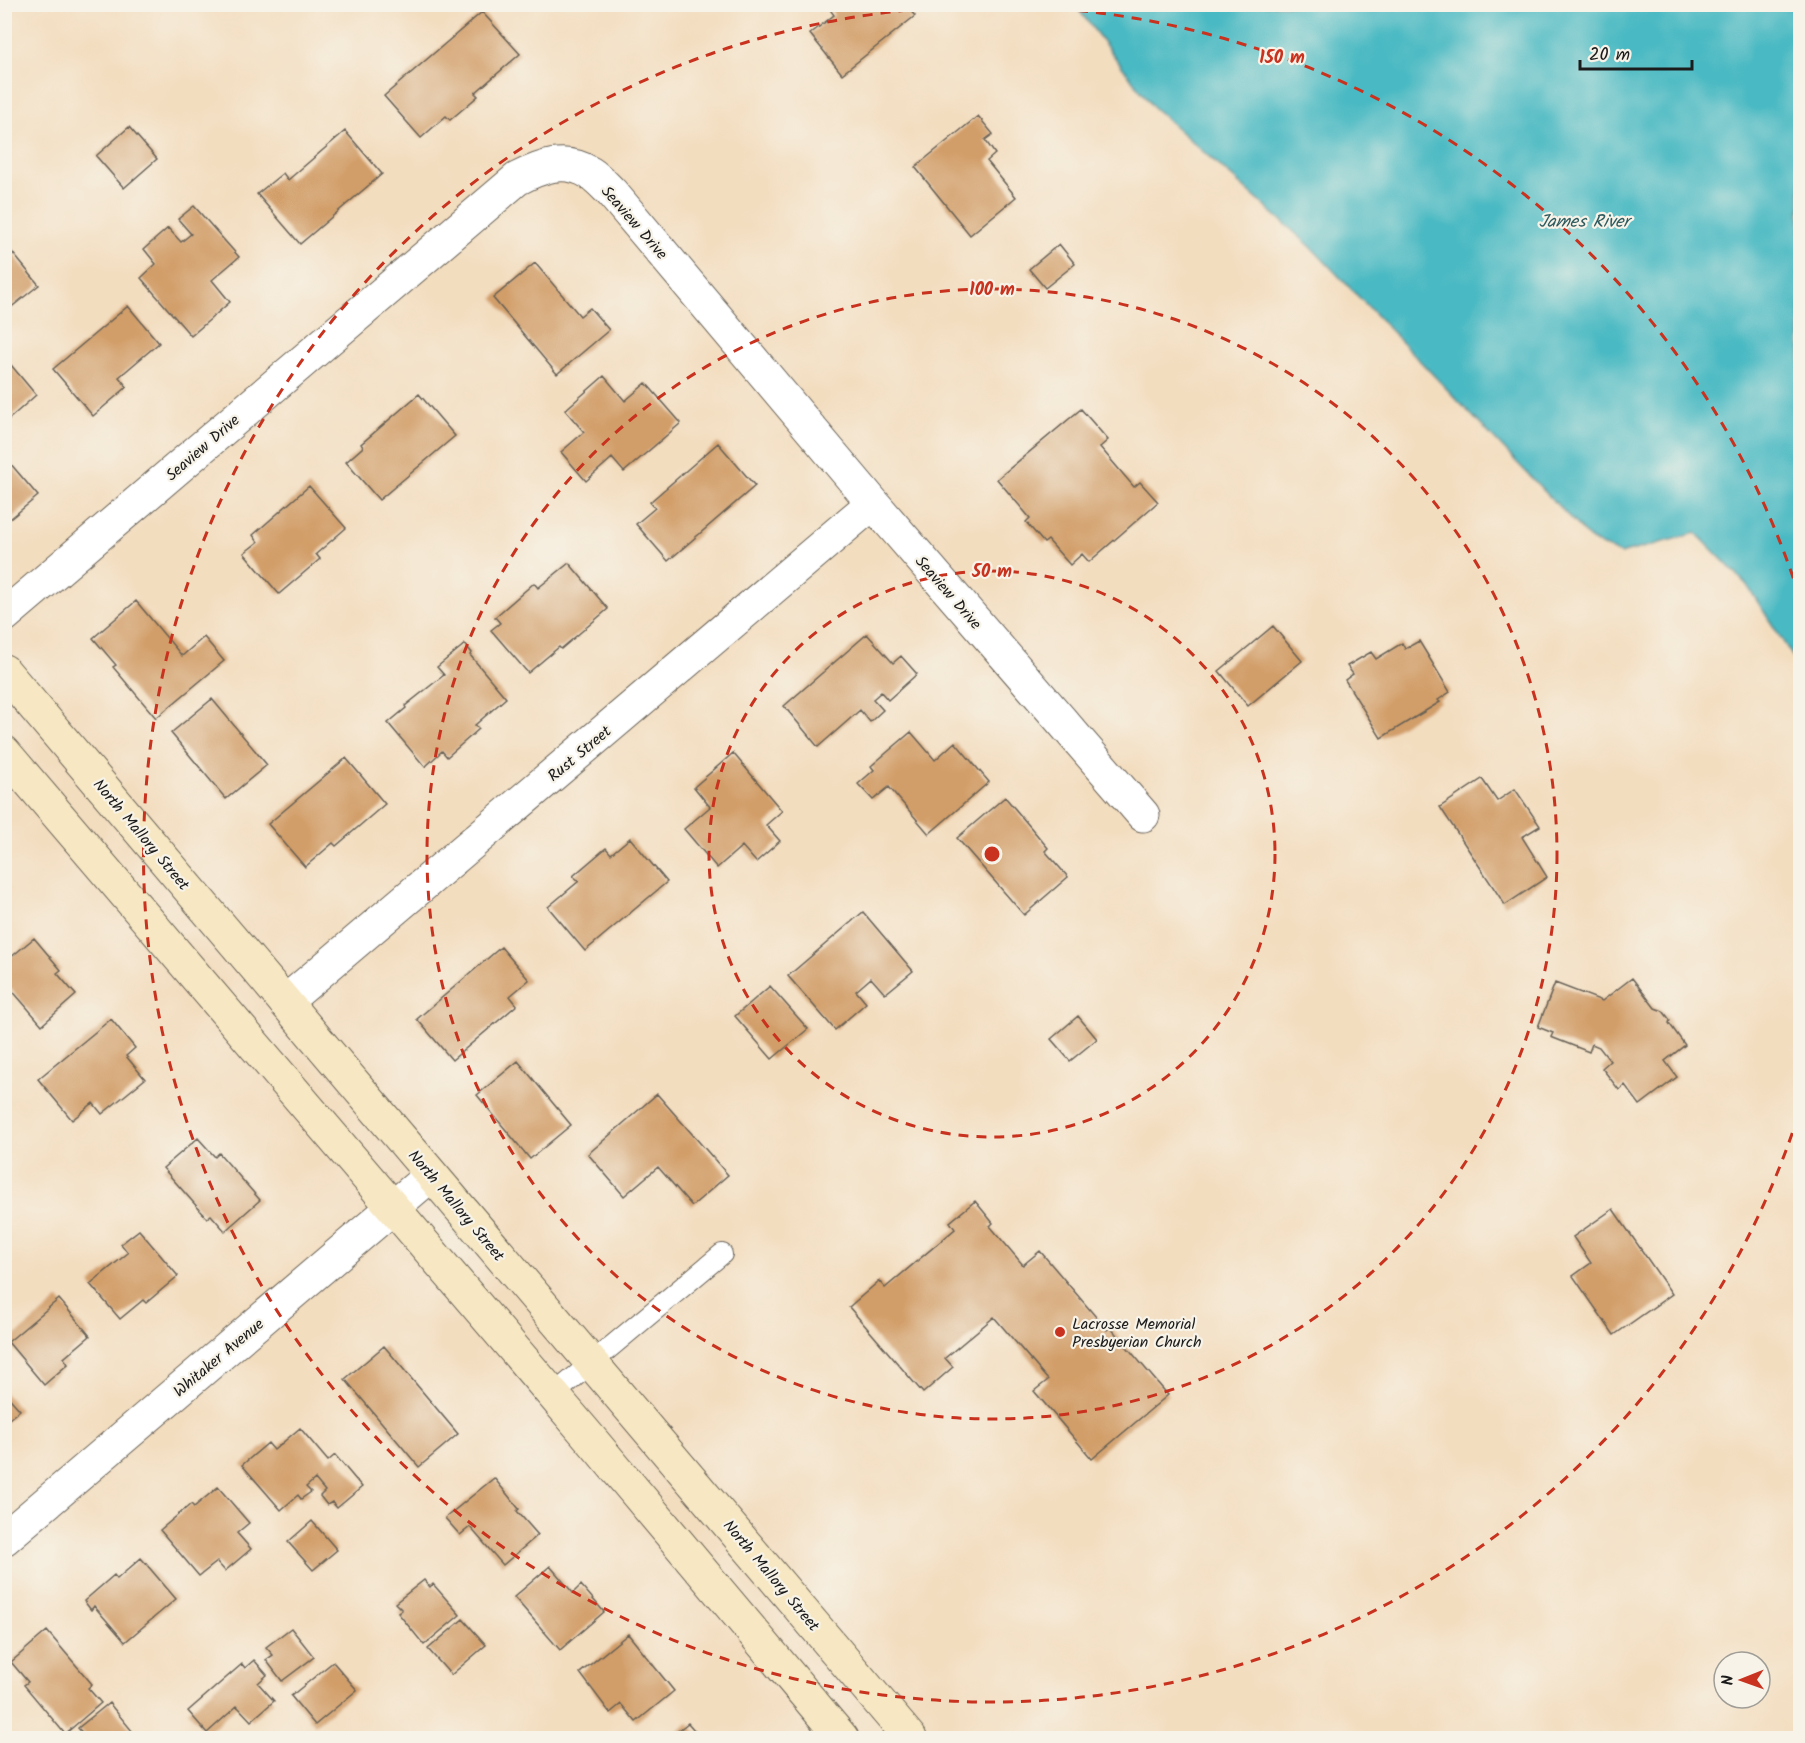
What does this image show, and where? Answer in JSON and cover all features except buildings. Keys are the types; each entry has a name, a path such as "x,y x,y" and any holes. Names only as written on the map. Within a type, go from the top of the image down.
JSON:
{"main road":[{"name":"North Mallory Street","path":"4,671 910,1738"},
{"path":"4,752 553,1395 842,1738"}],"street":[{"name":"Seaview Drive","path":"4,616 517,179 541,167 566,164 589,172 612,193 873,503 1143,815"},
{"name":"Rust Street","path":"285,1002 873,503"},
{"name":"Whitaker Avenue","path":"4,1539 431,1175"}],"lane":[{"path":"553,1395 722,1254"}],"water":[{"name":"James River","path":"1075,5 1800,5 1800,668 1747,585 1696,533 1620,554 1592,541 1310,246 1153,107"}],"place":[{"name":"Lacrosse Memorial Presbyerian Church","path":"1060,1332"}]}
